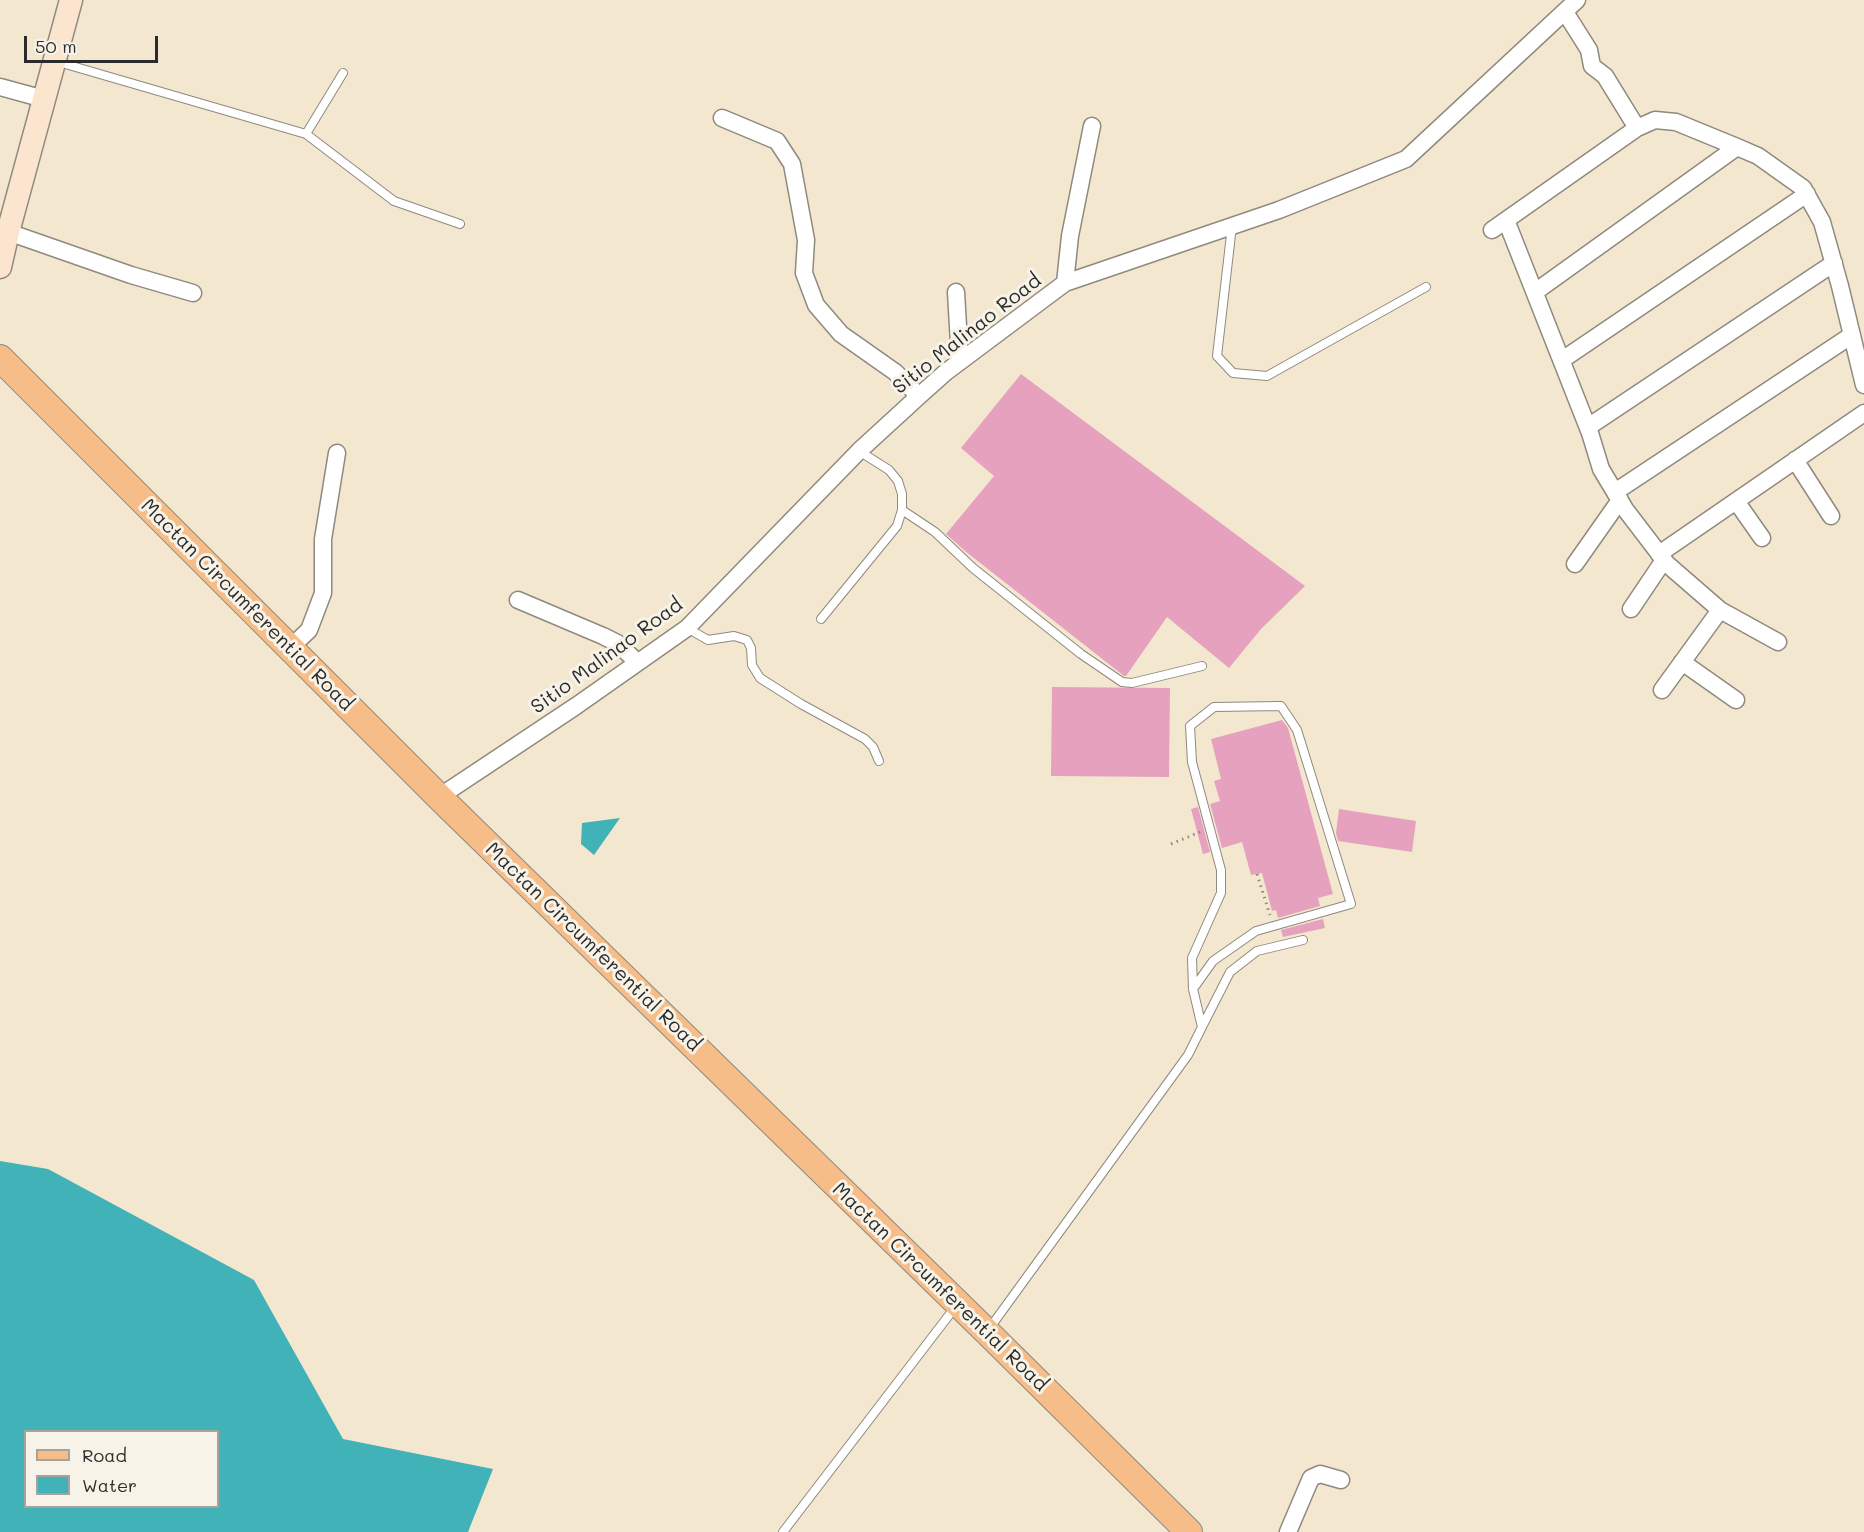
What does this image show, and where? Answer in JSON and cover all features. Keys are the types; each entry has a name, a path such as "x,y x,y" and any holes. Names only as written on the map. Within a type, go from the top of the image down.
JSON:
{"main road":[{"name":"Mactan Circumferential Road","path":"0,358 439,797 958,1303 1189,1532"}],"street":[{"path":"0,267 70,0"},
{"path":"1571,6 1589,50 1592,66 1605,76 1637,128"},
{"name":"Sitio Malinao Road","path":"439,797 576,706 687,628 859,451 960,361 1065,283 1279,210 1406,159 1571,6"},
{"path":"0,87 44,99"},
{"path":"722,118 777,141 792,164 806,240 804,273 816,306 841,334 895,372 920,396"},
{"path":"1492,230 1637,128 1655,120 1676,122 1737,147 1758,156 1803,188 1822,222 1864,385"},
{"path":"1065,283 1070,236 1092,126"},
{"path":"1534,292 1737,147"},
{"path":"1562,360 1807,194"},
{"path":"1506,220 1588,427 1601,469 1617,496 1661,557 1720,610 1778,642"},
{"path":"8,232 131,275 193,293"},
{"path":"1588,427 1834,263"},
{"path":"956,292 960,361"},
{"path":"1575,564 1617,496 1852,335"},
{"path":"1631,609 1661,557 1736,501 1864,413"},
{"path":"290,648 309,630 323,593 322,539 337,453"},
{"path":"1795,460 1831,516"},
{"path":"1736,501 1762,538"},
{"path":"518,600 617,643 637,662"},
{"path":"1662,690 1720,610"},
{"path":"1682,662 1736,700"},
{"path":"1288,1532 1311,1478 1320,1474 1341,1480"}],"lane":[{"path":"54,61 306,134 394,201 460,224"},
{"path":"306,134 343,73"},
{"path":"1232,226 1217,356 1233,373 1267,376 1426,288"},
{"path":"821,619 897,526 902,510 902,494 898,481 889,470 859,451"},
{"path":"902,510 935,532 973,568 1081,654 1122,682 1132,683 1202,666"},
{"path":"687,628 708,640 734,636 747,640 752,665 760,678 801,704 865,739 873,747 879,760"},
{"path":"1193,989 1213,961 1256,931 1351,904 1297,730 1281,706 1214,707 1190,726 1192,762 1221,870 1221,893 1192,958 1193,989 1202,1027"},
{"path":"987,1332 1188,1055 1230,972 1257,951 1303,940"},
{"path":"783,1532 958,1303"}],"path":[{"path":"1171,844 1197,833"},
{"path":"1257,874 1270,917"}],"water":[{"path":"620,818 594,855 581,844 582,823"},
{"path":"0,1161 48,1169 254,1280 343,1439 493,1469 468,1532 0,1532"}],"building":[{"path":"1021,374 1305,586 1261,629 1229,668 1167,617 1124,676 946,534 994,476 961,448"},
{"path":"1052,687 1170,688 1169,777 1051,776"},
{"path":"1282,720 1288,728 1333,894 1318,898 1320,906 1278,918 1276,910 1272,911 1262,873 1251,875 1242,842 1222,848 1210,804 1220,801 1214,781 1221,779 1211,739"},
{"path":"1198,807 1210,852 1203,854 1191,809"},
{"path":"1339,809 1416,821 1412,852 1338,841 1336,833"},
{"path":"1323,919 1325,928 1283,937 1281,930"}]}
